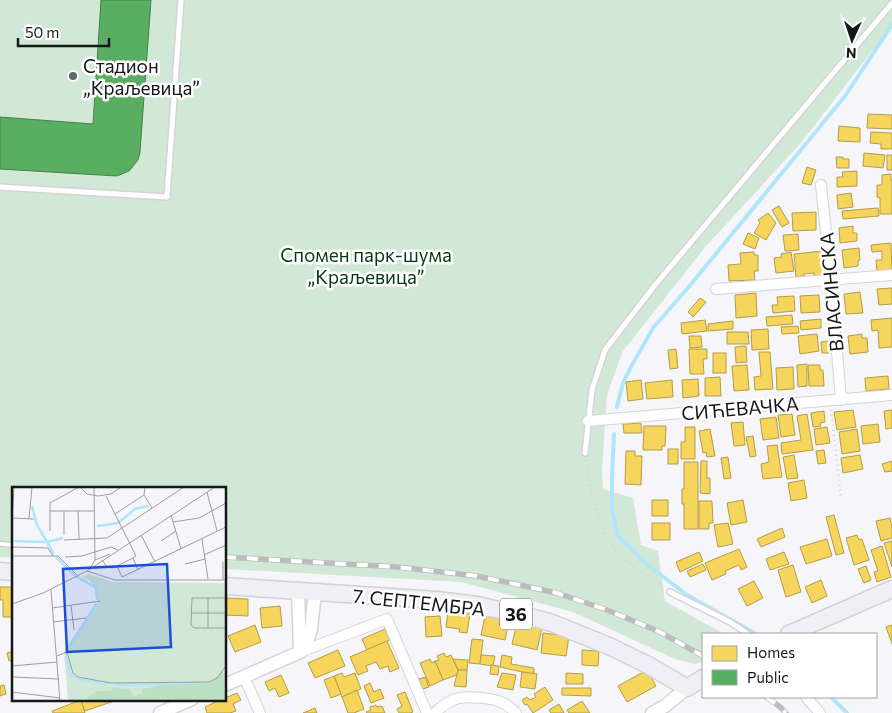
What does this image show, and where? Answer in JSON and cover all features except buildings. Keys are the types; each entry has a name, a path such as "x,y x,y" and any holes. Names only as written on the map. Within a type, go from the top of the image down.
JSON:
{"main road":[{"name":"7. СЕПТЕМБРА","path":"226,586 451,602 477,606 552,623 609,646 648,665 697,682"},
{"path":"791,633 892,589"}],"street":[{"name":"ВЛАСИНСКА","path":"821,185 841,400"},
{"path":"716,289 892,275"},
{"name":"СИЋЕВАЧКА","path":"588,421 892,395"},
{"path":"298,591 300,652"},
{"path":"300,652 308,639 311,629 315,592"},
{"path":"226,685 300,652 387,618 427,713"},
{"path":"244,677 260,713"},
{"path":"652,713 662,709 697,682"},
{"path":"435,713 450,701 460,698 472,698 496,701 504,704 516,713"},
{"path":"807,698 820,713"},
{"path":"160,713 190,700"}],"lane":[{"path":"0,187 167,197 181,0"},
{"path":"585,454 592,390 605,350 655,285 892,3"},
{"path":"670,592 730,622 746,633"}],"path":[{"path":"830,401 841,499"},
{"path":"585,454 593,501 604,534 622,558 670,592"}],"green space":[{"name":"Спомен парк-шума „Краљевица”","path":"0,0 892,0 892,25 801,143 707,245 623,351 607,395 602,468 603,489 633,498 641,545 658,551 665,601 722,633 702,633 702,661 696,664 677,660 573,612 461,582 226,569 226,487 12,487 12,558 0,557"}],"waterway":[{"path":"617,407 623,383 653,328 845,96 892,25"},
{"path":"614,434 612,510 618,536 644,562 687,595 754,633"},
{"path":"832,698 847,713"}],"railway":[{"path":"0,544 12,545"},
{"path":"226,557 397,567 477,576 557,593 607,610 658,631 702,655"},
{"path":"767,698 786,713"}],"place":[{"name":"Стадион „Краљевица”","path":"73,76"}]}
